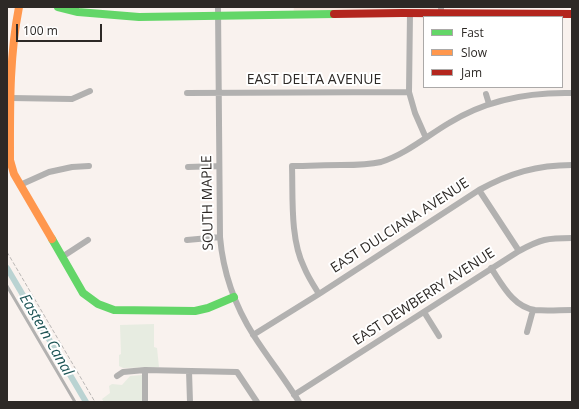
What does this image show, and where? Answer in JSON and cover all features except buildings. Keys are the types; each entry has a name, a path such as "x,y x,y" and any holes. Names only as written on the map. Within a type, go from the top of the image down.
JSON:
{"street":[{"path":"19,7 9,66 11,98 9,136 10,160 14,174 20,185 83,293 98,304 114,310 195,311 208,308 234,297"},
{"path":"58,7 78,12 139,17 218,16 390,10 410,13 441,10 570,12"},
{"name":"SOUTH MAPLE","path":"218,7 220,237 222,258 227,280 253,335 299,402"},
{"path":"410,13 409,92 415,113 426,138"},
{"path":"11,98 72,99 90,91"},
{"name":"EAST DELTA AVENUE","path":"187,93 409,92"},
{"path":"319,294 303,267 297,244 294,220 292,166 356,165 380,162 398,155 470,111 489,104 514,97 538,94 572,93"},
{"path":"486,94 489,104"},
{"name":"EAST DULCIANA AVENUE","path":"253,335 500,178 525,170 555,165 572,165"},
{"path":"20,185 49,172 72,167 89,166"},
{"path":"188,167 219,166"},
{"path":"479,190 519,250"},
{"path":"187,240 220,237"},
{"name":"EAST DEWBERRY AVENUE","path":"294,394 519,250 536,241 544,239 572,238"},
{"path":"62,256 88,240"},
{"path":"491,268 507,292 516,301 533,310 572,310"},
{"path":"527,332 533,310"},
{"path":"424,312 439,336"},
{"path":"145,370 145,402"},
{"path":"117,376 123,372 145,370 237,372 253,401"},
{"path":"189,370 190,402"}],"lane":[{"path":"7,286 75,402"}],"path":[{"path":"7,252 95,402"}],"shaded area":[{"path":"294,7 441,7 441,13 293,16"},
{"path":"154,324 154,347 157,348 159,367 123,368 119,366 119,355 121,354 120,325"},
{"path":"142,375 143,402 104,402 102,399 110,393 109,386 112,384 122,385 130,376"}],"waterway":[{"name":"Eastern Canal","path":"7,268 86,402"}],"traffic: fast":[{"path":"58,7 78,12 139,17 334,14"},
{"path":"52,239 83,293 98,304 114,310 195,311 208,308 234,297"}],"traffic: slow":[{"path":"19,7 13,45 10,103 10,160 14,174 52,239"}],"traffic: jam":[{"path":"334,14 572,14"}]}
